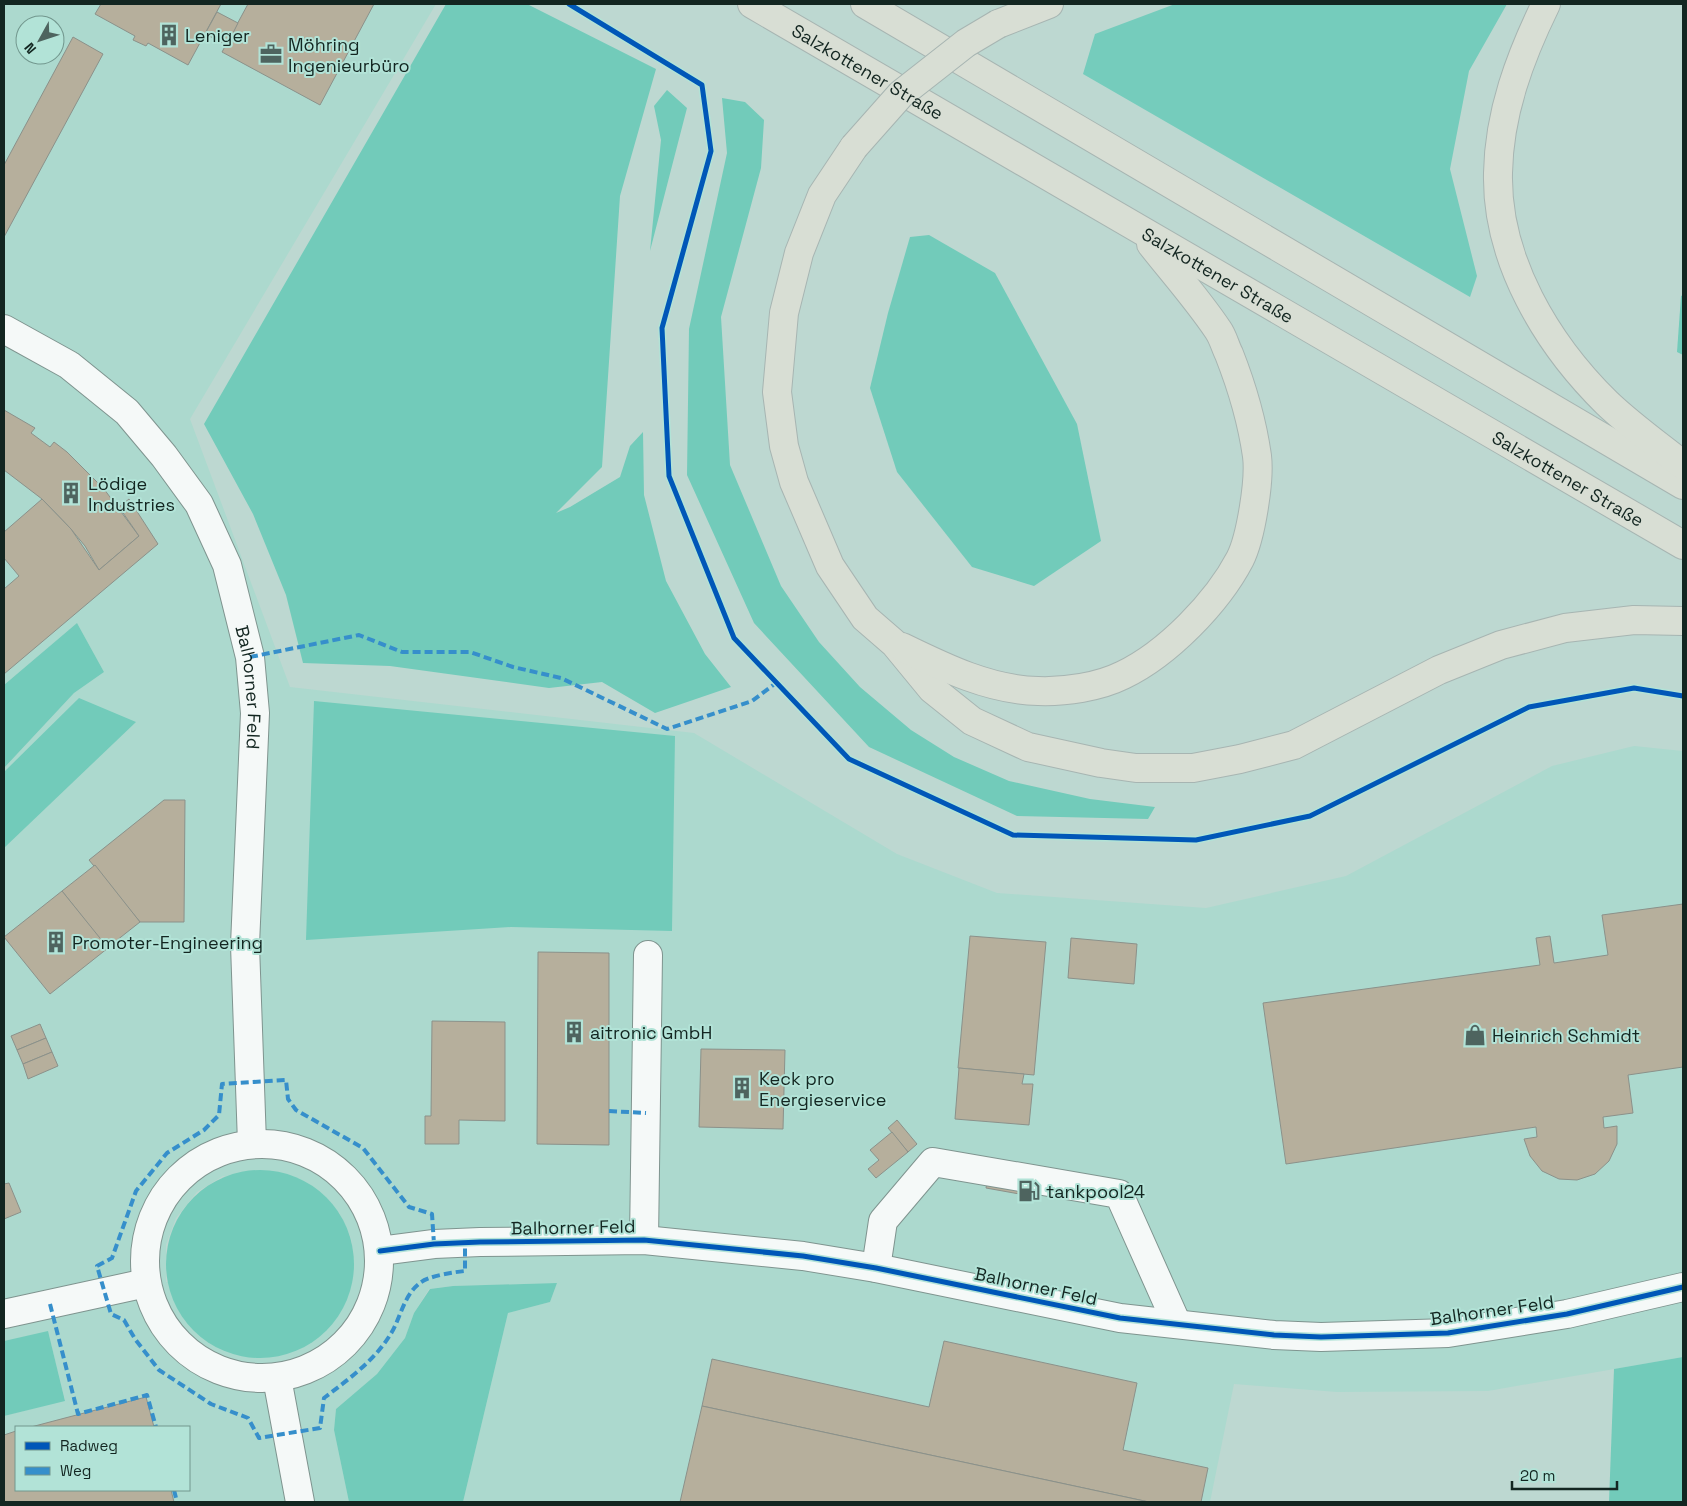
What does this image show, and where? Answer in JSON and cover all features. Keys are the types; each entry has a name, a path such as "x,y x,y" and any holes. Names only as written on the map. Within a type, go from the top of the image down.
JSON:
{"highway":[{"name":"Salzkottener Straße","path":"752,4 1683,545"},
{"path":"865,4 1683,485"},
{"path":"1049,4 998,24 966,43 900,94 854,147 822,195 799,253 784,313 778,392 784,446 807,518 830,566 865,618 895,644 932,689 972,721 1028,747 1100,763 1136,768 1193,768 1240,760 1294,745 1439,670 1501,645 1565,628 1634,620 1683,621"},
{"path":"1546,4 1520,61 1510,92 1500,144 1498,175 1506,237 1530,300 1562,351 1608,403 1683,465"},
{"path":"895,644 955,673 1004,687 1038,691 1083,687 1123,675 1162,650 1188,627 1218,592 1240,558 1253,520 1257,457 1243,389 1219,331 1142,232"}],"street":[{"name":"Balhorner Feld","path":"4,328 69,365 127,412 164,456 199,504 227,565 250,658 255,713 244,945 252,1143"},
{"path":"644,1240 648,955"},
{"path":"252,1143 289,1146 323,1160 352,1184 371,1215 380,1251 378,1287 365,1320 342,1348 312,1368 278,1378 242,1377 209,1366 180,1345 158,1317 146,1284 145,1244 157,1207 181,1175 214,1153 252,1143"},
{"path":"876,1268 883,1221 933,1162 1119,1194 1177,1324"},
{"name":"Balhorner Feld","path":"380,1251 434,1244 480,1242 644,1240 803,1256 876,1268 1120,1318 1274,1335 1321,1337 1448,1333 1567,1314 1683,1287"},
{"path":"4,1314 146,1284"},
{"path":"278,1378 300,1502"}],"shaded area":[{"path":"4,4 436,4 190,419 290,687 694,733 897,854 997,893 1206,908 1346,876 1552,766 1634,746 1683,751 1683,1357 1488,1391 1337,1392 1234,1384 1210,1502 463,1502 508,1313 550,1302 557,1283 453,1286 429,1289 414,1313 405,1338 377,1374 336,1409 334,1430 349,1502 4,1502 4,1416 65,1400 48,1332 4,1341 4,768 74,693 104,672 77,623 4,685","holes":["223,1176 339,1212 351,1238 354,1256 166,1282 166,1245 176,1218 197,1192"]}],"green space":[{"path":"446,4 527,4 656,69 620,196 602,467 556,513 570,507 620,477 630,446 643,432 644,495 666,581 705,654 731,687 655,713 602,682 549,688 390,666 303,663 286,595 253,514 204,424"},
{"path":"1175,4 1507,4 1469,71 1450,169 1477,276 1470,297 1083,74 1095,34"},
{"path":"667,90 687,108 650,251 661,140 654,106"},
{"path":"722,98 745,102 764,120 761,168 721,317 730,465 781,586 819,642 860,687 911,730 954,757 1009,781 1090,799 1155,807 1148,819 1017,816 869,747 754,623 687,475 689,329 727,153"},
{"path":"929,235 995,273 1077,424 1101,541 1034,586 972,567 897,472 870,388 888,313 910,237"},
{"path":"1683,295 1683,355 1677,352 1681,296"},
{"path":"77,623 104,672 74,693 4,768 4,685"},
{"path":"79,698 136,722 4,848 4,772"},
{"path":"314,701 675,736 672,931 511,927 306,940"},
{"path":"251,1170 269,1170 296,1177 327,1197 347,1228 354,1255 354,1273 347,1300 327,1331 296,1351 269,1358 251,1358 233,1354 216,1347 200,1337 187,1324 177,1308 170,1291 166,1273 166,1255 170,1237 177,1220 187,1204 200,1191 216,1181 233,1174"},
{"path":"557,1283 550,1302 508,1313 463,1502 349,1502 334,1430 336,1409 377,1374 405,1338 414,1313 430,1289 453,1286"},
{"path":"48,1331 65,1401 4,1416 4,1341"},
{"path":"1683,1357 1683,1502 1609,1502 1614,1369"}],"building":[{"name":"Leniger","path":"101,4 221,4 188,65 148,43 146,46 133,40 135,36 95,14"},
{"path":"248,4 374,4 320,105 222,52"},
{"path":"217,12 238,23 227,45 205,34"},
{"path":"73,37 103,54 4,237 4,165 58,65 65,65 65,52"},
{"name":"Lödige Industries","path":"4,410 35,428 31,433 50,447 54,442 67,452 104,489 139,536 99,570 85,546 70,528 42,499 4,470"},
{"path":"42,499 71,529 99,570 139,536 119,507 129,499 158,544 4,674 4,589 19,576 4,558 4,532"},
{"path":"164,800 185,800 184,922 140,922 89,860"},
{"path":"95,865 140,922 107,948 62,891"},
{"name":"Promoter-Engineering","path":"62,891 108,948 50,994 4,937"},
{"name":"Heinrich Schmidt","path":"1683,904 1683,1067 1628,1075 1633,1113 1603,1117 1604,1128 1617,1126 1617,1144 1609,1161 1595,1174 1577,1180 1559,1179 1542,1171 1530,1156 1524,1139 1537,1137 1536,1127 1286,1164 1263,1003 1540,965 1536,938 1550,936 1554,963 1608,955 1602,915"},
{"path":"970,936 1046,942 1034,1075 958,1068"},
{"path":"1071,938 1137,944 1134,984 1068,978"},
{"name":"aitronic GmbH","path":"538,952 609,953 609,1145 537,1144"},
{"path":"432,1021 505,1022 505,1121 459,1120 459,1144 425,1144 425,1116 431,1116"},
{"path":"40,1024 46,1038 17,1050 11,1036"},
{"path":"46,1038 52,1052 23,1064 17,1050"},
{"name":"Keck pro Energieservice","path":"701,1049 785,1050 783,1129 699,1127"},
{"path":"52,1052 58,1066 28,1079 23,1064"},
{"path":"959,1068 1024,1074 1022,1084 1033,1084 1029,1125 955,1119"},
{"path":"897,1120 917,1144 908,1152 888,1128"},
{"path":"892,1132 908,1152 876,1178 868,1169 879,1160 870,1150"},
{"path":"988,1177 1028,1184 1025,1195 986,1188"},
{"path":"9,1183 21,1212 4,1219 4,1184"},
{"path":"944,1341 1137,1383 1123,1450 1208,1468 1201,1502 1149,1502 702,1406 712,1359 929,1407"},
{"path":"146,1397 154,1426 35,1426"},
{"path":"702,1406 1149,1502 680,1502"},
{"path":"15,1431 15,1491 171,1491 174,1502 4,1502 4,1435"}],"marked path":[{"path":"250,657 359,635 402,652 470,652 513,667 561,678 667,729 752,701 776,683"},
{"path":"434,1244 432,1214 409,1207 363,1148 296,1110 288,1099 286,1080 222,1084 219,1115 204,1130 167,1153 136,1191 112,1258 97,1266 111,1314 124,1320 135,1339 159,1370 211,1404 248,1418 259,1438 320,1428 324,1398 344,1383 379,1350 393,1330 407,1299 415,1288 429,1278 465,1271 465,1243"},
{"path":"609,1111 646,1113"},
{"path":"50,1304 78,1414 147,1395 156,1426"},
{"path":"174,1491 177,1502"}],"cycle path":[{"path":"569,4 702,85 711,151 662,328 669,476 734,638 849,759 1013,835 1196,840 1310,816 1529,707 1634,688 1683,696"},
{"path":"380,1251 434,1244 480,1242 644,1240 803,1256 876,1268 1120,1318 1274,1335 1321,1337 1448,1333 1567,1314 1683,1287"}],"place":[{"name":"Leniger","path":"169,35"},
{"name":"Möhring Ingenieurbüro","path":"271,54"},
{"name":"Lödige Industries","path":"71,493"},
{"name":"Promoter-Engineering","path":"56,942"},
{"name":"aitronic GmbH","path":"574,1032"},
{"name":"Heinrich Schmidt","path":"1475,1035"},
{"name":"Keck pro Energieservice","path":"742,1088"},
{"name":"tankpool24","path":"1029,1191"}]}
